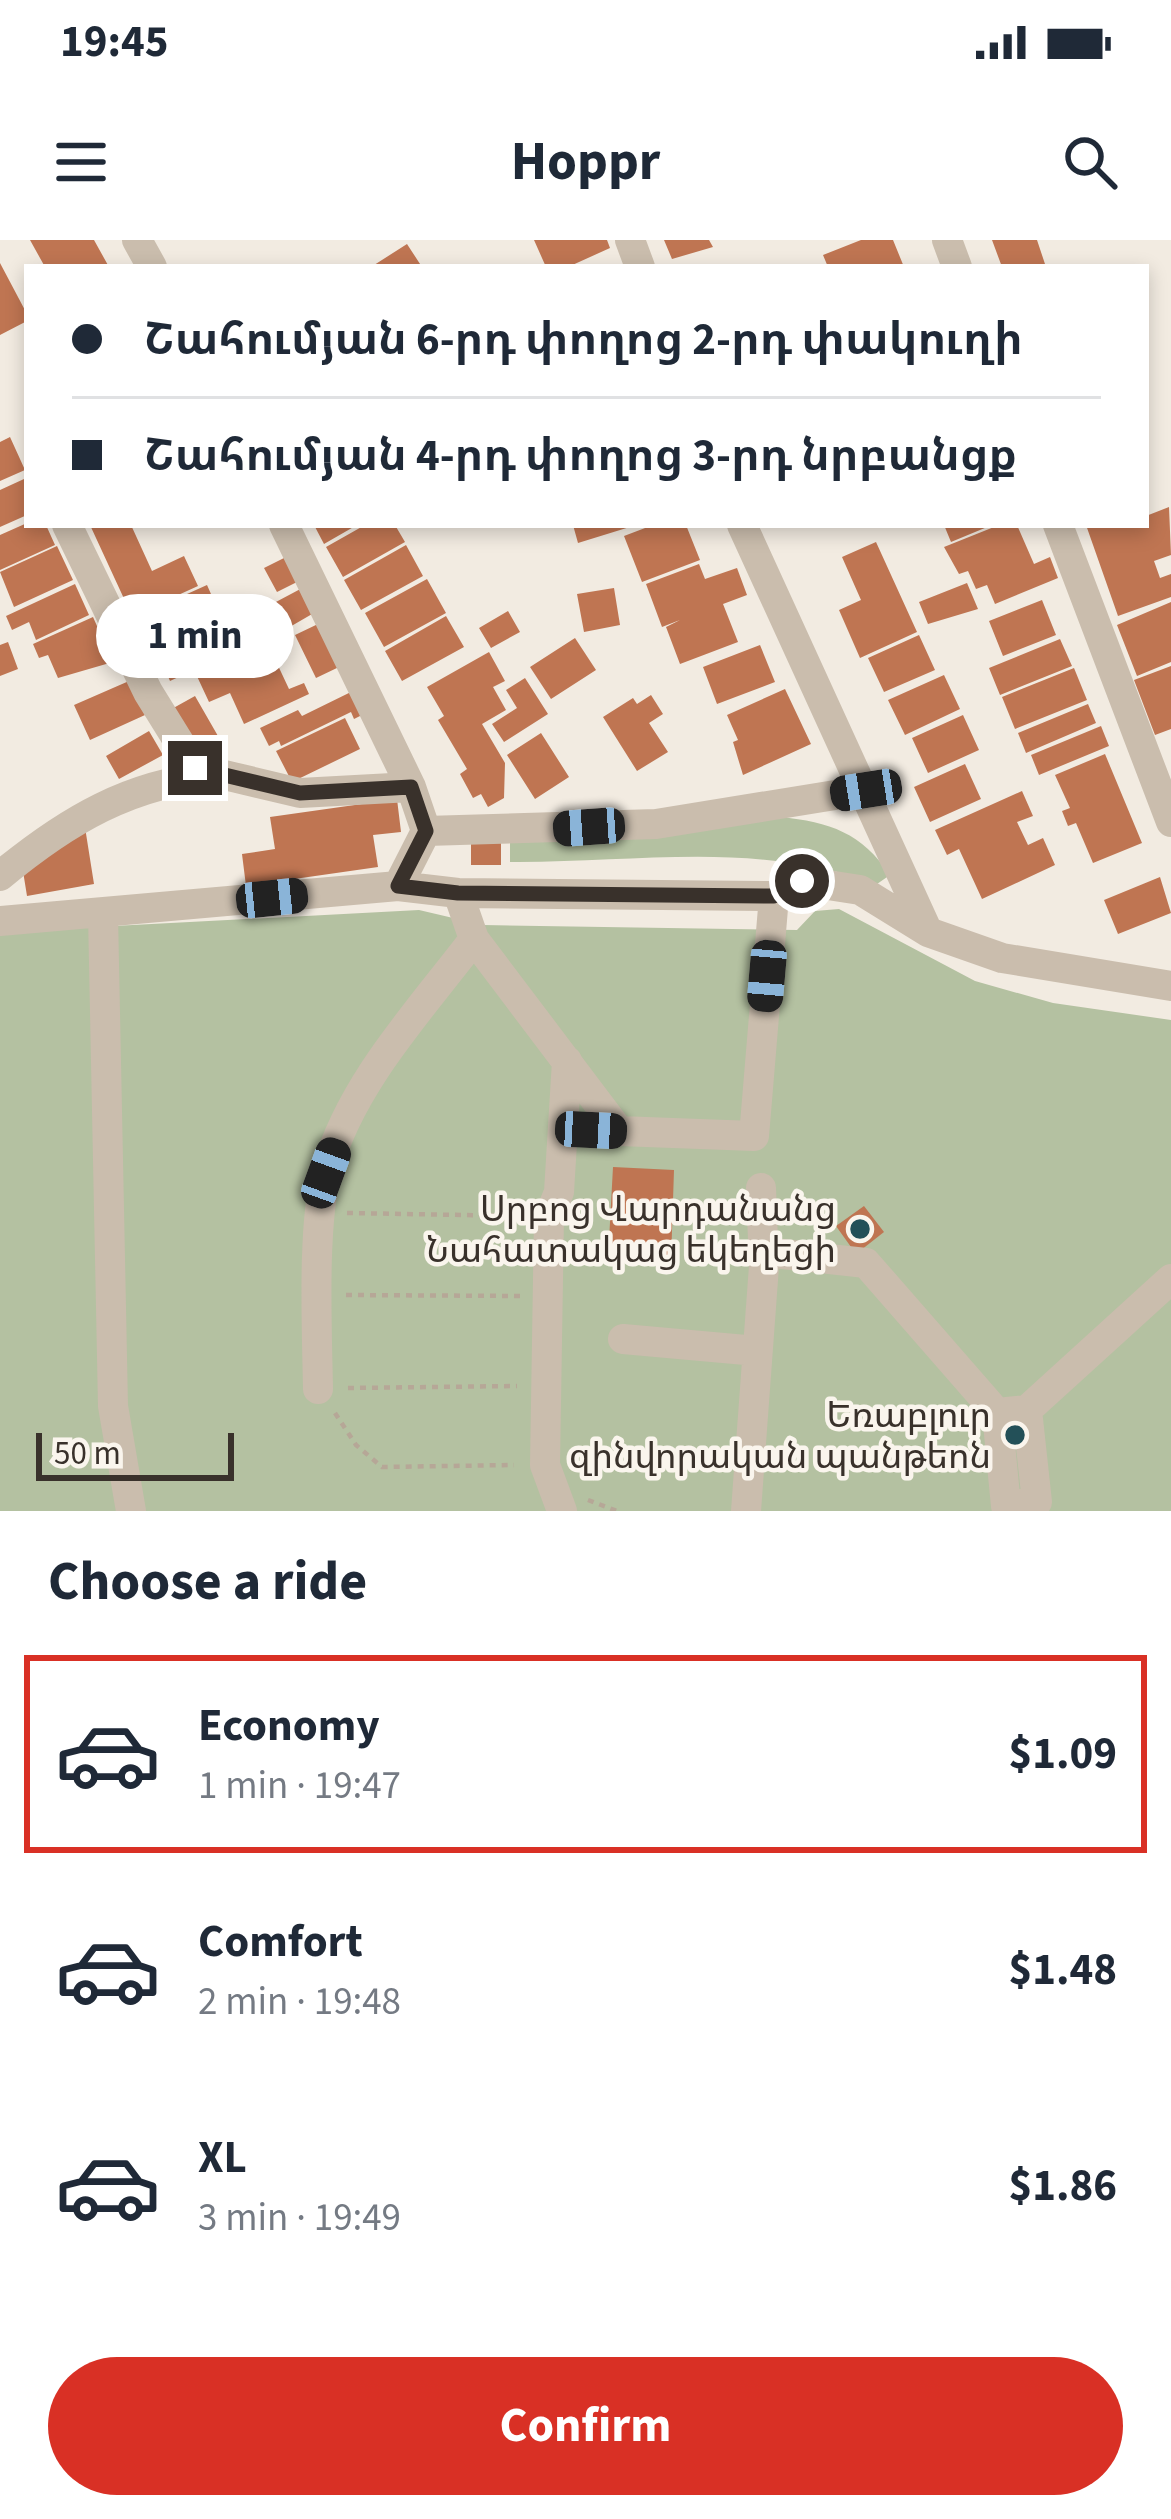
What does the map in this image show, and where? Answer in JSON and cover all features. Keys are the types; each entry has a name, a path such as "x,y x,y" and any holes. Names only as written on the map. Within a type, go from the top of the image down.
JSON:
{"street":[{"path":"68,528 148,692 195,768 300,793 411,787"},
{"path":"285,528 411,787 426,831 398,886"},
{"path":"743,528 928,932"},
{"path":"1059,528 1171,822"},
{"path":"0,876 82,814 164,786 220,776"},
{"path":"426,831 656,824 866,790"},
{"path":"0,921 398,886 458,893 774,896 802,881 860,890 928,932 1046,969 1171,986"},
{"path":"458,893 474,939 619,1131"},
{"path":"563,1128 754,1136 774,896"},
{"path":"103,914 113,1406 131,1511"},
{"path":"318,1389 316,1295 326,1173 347,1114 474,939"},
{"path":"562,1511 545,1465 542,1386 549,1216 559,1192 567,1061"},
{"path":"746,1511 764,1252 761,1188"},
{"path":"764,1252 866,1263 1012,1412 1037,1502 1022,1508"},
{"path":"1012,1412 1171,1279"},
{"path":"623,1339 757,1351"}],"path":[{"path":"323,1213 549,1216"},
{"path":"316,1295 546,1297"},
{"path":"318,1389 542,1386"},
{"path":"318,1389 356,1445 382,1467 545,1465"}],"green space":[{"path":"780,817 843,832 868,849 890,875 877,884 831,870 741,858 510,862 510,841"},
{"path":"839,909 975,981 1053,1003 1171,1020 1171,1511 0,1511 0,932 419,910 483,925 797,930 815,911"}],"building":[{"path":"30,240 94,240 107,264 43,264"},
{"path":"534,240 607,240 610,248 575,264 545,264"},
{"path":"664,240 709,240 713,247 672,259"},
{"path":"861,240 893,240 903,264 827,264 823,255"},
{"path":"992,240 1037,240 1045,264 1001,264"},
{"path":"407,244 420,264 376,264"},
{"path":"0,263 24,308 24,323 0,335"},
{"path":"10,437 24,470 0,481 0,442"},
{"path":"24,479 24,516 0,527 0,490"},
{"path":"1169,507 1171,555 1154,561 1160,578 1171,574 1171,597 1118,616 1087,528 1149,528 1149,515"},
{"path":"24,524 24,528 47,528 55,545 0,570 0,535"},
{"path":"91,528 132,528 152,571 184,556 198,586 132,616"},
{"path":"316,528 352,528 324,544"},
{"path":"360,528 397,528 405,542 343,577 326,547"},
{"path":"574,528 627,528 578,543"},
{"path":"645,528 687,528 700,560 642,582 624,536"},
{"path":"945,528 985,528 951,542"},
{"path":"992,528 1018,528 1034,564 1050,557 1058,578 995,604 987,585 976,589 968,571 959,574 944,547"},
{"path":"876,542 917,632 860,658 839,610 861,600 842,557"},
{"path":"406,545 423,576 361,610 344,580"},
{"path":"57,546 73,580 14,607 0,572"},
{"path":"290,555 303,579 277,592 264,568"},
{"path":"699,564 705,579 737,568 747,595 723,604 738,642 680,664 666,627 680,620 662,627 646,584"},
{"path":"427,579 446,613 384,647 365,613"},
{"path":"967,583 978,609 928,624 919,602"},
{"path":"75,584 89,615 36,640 29,622 12,630 6,616"},
{"path":"207,585 215,603 205,608 212,623 154,650 138,616"},
{"path":"306,586 319,610 288,628 274,603"},
{"path":"614,588 620,625 584,632 577,594"},
{"path":"1042,600 1056,635 1003,656 989,621"},
{"path":"1171,602 1171,662 1137,676 1117,625"},
{"path":"508,611 520,632 491,648 479,628"},
{"path":"446,616 464,647 402,681 385,651"},
{"path":"93,617 113,662 58,678 48,655 39,658 33,644"},
{"path":"215,624 220,635 211,640 219,658 170,681 157,651"},
{"path":"318,624 339,667 316,678 295,635"},
{"path":"919,635 935,670 884,692 868,658"},
{"path":"575,638 596,670 551,699 530,667"},
{"path":"1060,639 1072,666 1000,695 989,668"},
{"path":"266,640 289,689 304,683 309,694 244,724 230,693 209,702 195,672"},
{"path":"8,642 18,669 0,676 0,645"},
{"path":"760,645 775,682 717,704 703,667"},
{"path":"489,652 505,681 493,687 506,710 482,724 505,763 504,798 488,807 481,794 473,798 460,774 467,769 438,720 444,716 427,687"},
{"path":"1171,666 1171,729 1155,735 1134,680"},
{"path":"1074,668 1087,700 1015,729 1002,697"},
{"path":"944,675 960,709 905,735 888,700"},
{"path":"525,678 548,714 504,742 492,724 517,708 506,690"},
{"path":"129,681 145,715 90,740 74,705"},
{"path":"785,689 811,744 743,775 733,742 738,740 727,715"},
{"path":"355,690 366,713 354,719 351,712 281,746 279,741 269,746 260,728 298,710 302,716"},
{"path":"651,695 663,714 649,723 668,752 637,771 603,717 633,698 637,704"},
{"path":"195,696 222,743 195,759 168,711"},
{"path":"1088,704 1096,723 1026,753 1018,733"},
{"path":"963,715 979,750 928,773 912,738"},
{"path":"345,718 360,749 292,782 276,751"},
{"path":"1101,726 1109,746 1039,775 1031,755"},
{"path":"149,731 163,755 119,779 106,756"},
{"path":"541,733 569,777 535,799 507,755"},
{"path":"1105,754 1142,843 1093,863 1076,823 1068,826 1062,811 1070,808 1055,775"},
{"path":"965,764 981,799 930,822 914,787"},
{"path":"1022,791 1033,816 1017,822 1028,845 1043,838 1055,865 982,899 959,849 947,855 935,830"},
{"path":"397,799 401,832 373,835 378,867 246,886 242,854 275,849 270,817"},
{"path":"84,821 94,884 27,896 22,865"},
{"path":"471,843 501,843 501,865 471,865"},
{"path":"1160,877 1171,913 1118,934 1104,900"},
{"path":"613,1167 674,1170 671,1261 608,1259"},
{"name":"Սրբոց Վարդանանց Նահատակաց եկեղեցի","path":"864,1206 884,1232 856,1254 836,1226"}],"place":[{"name":"Սրբոց Վարդանանց Նահատակաց եկեղեցի","path":"860,1229"},
{"name":"Եռաբլուր զինվորական պանթեոն","path":"1015,1435"}],"route":[{"path":"195,768 300,793 411,787 426,831 398,886 458,893 774,896 802,881"}]}
